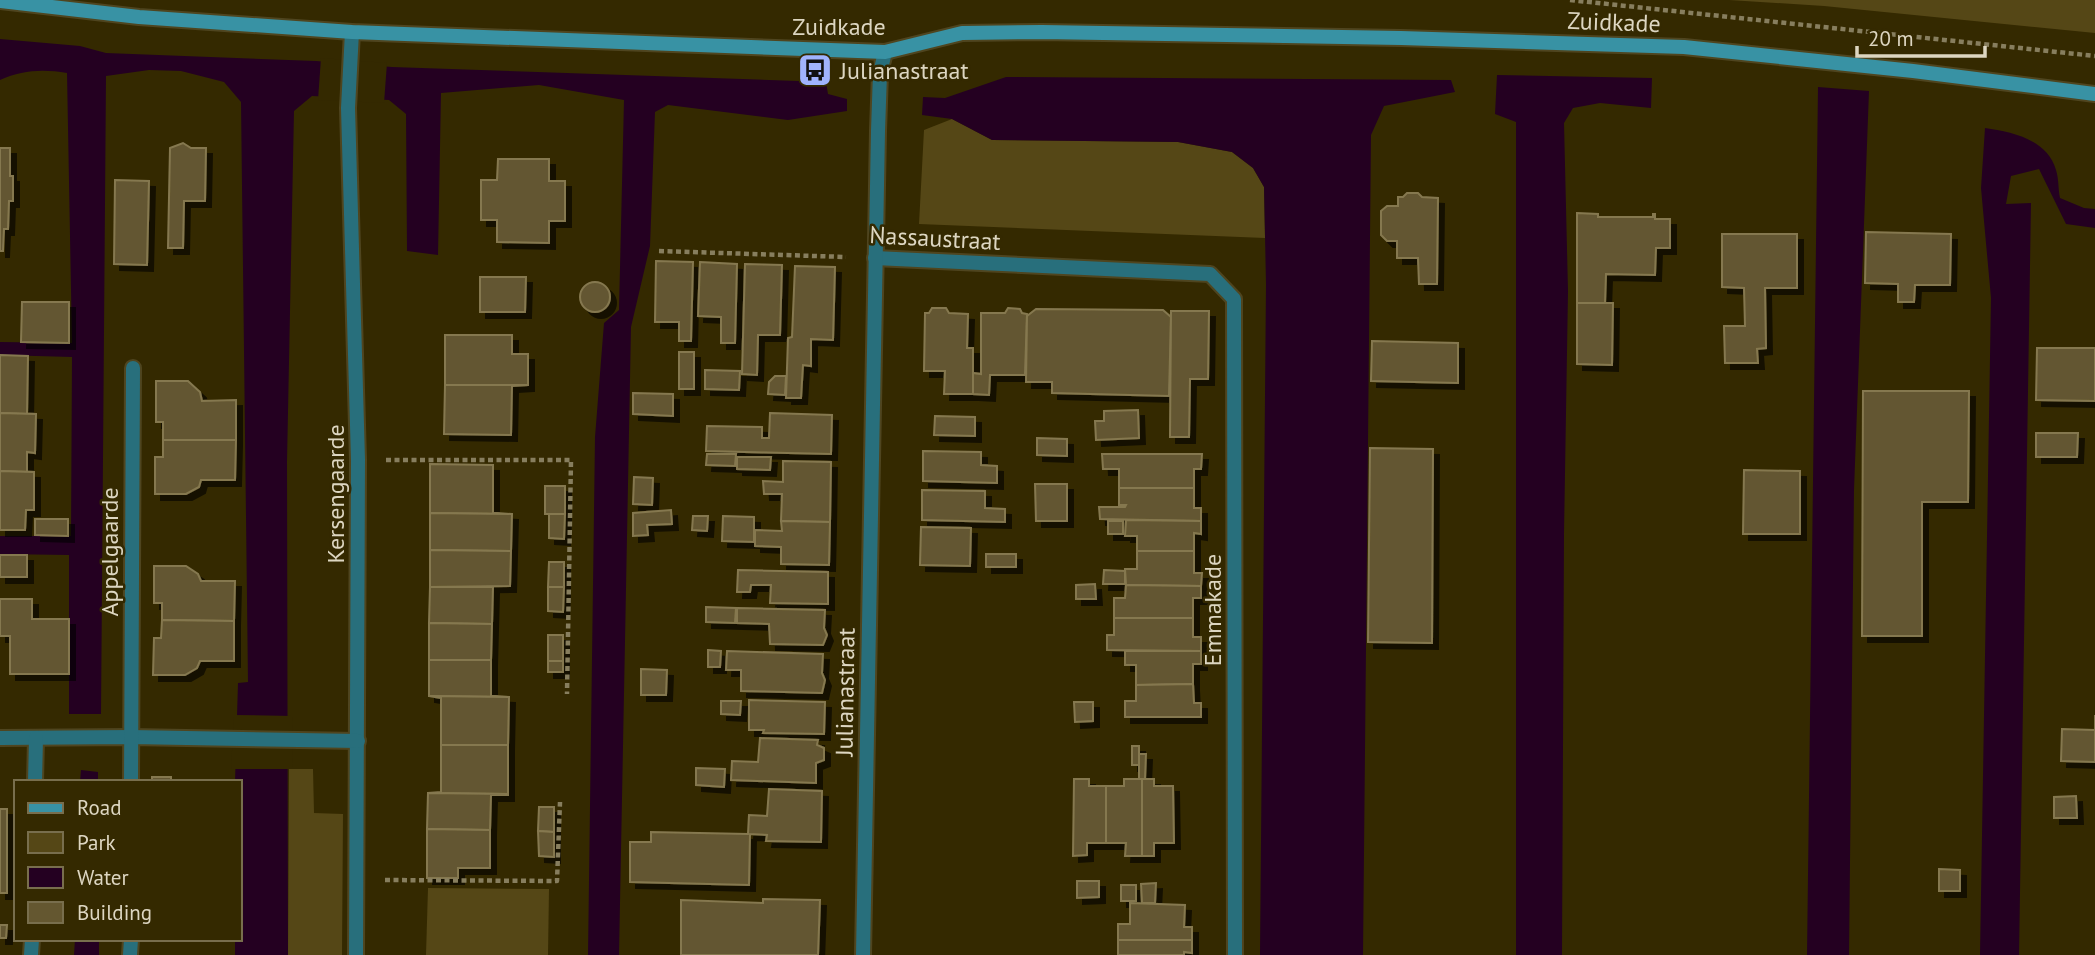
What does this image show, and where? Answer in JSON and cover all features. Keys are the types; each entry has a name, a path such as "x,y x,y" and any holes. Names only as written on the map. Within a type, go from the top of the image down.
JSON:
{"street":[{"name":"Zuidkade","path":"0,1 139,18 352,32 885,52 962,33 1401,38 1670,47 1913,71 2095,94"},
{"name":"Kersengaarde","path":"352,32 348,108 358,460 356,955"},
{"name":"Julianastraat","path":"863,955 878,131 880,73 885,52"},
{"name":"Nassaustraat","path":"875,258 1210,274"},
{"name":"Emmakade","path":"1210,274 1234,299 1235,955"},
{"name":"Appelgaarde","path":"131,780 133,368"},
{"path":"0,738 358,741"},
{"path":"35,780 36,738"}],"path":[{"name":"Zuidkade","path":"1570,0 2095,56"},
{"name":"Nassaustraat","path":"659,251 875,258"},
{"path":"358,460 571,460 567,694"},
{"path":"357,879 557,881 560,802"}],"green space":[{"path":"1729,0 2095,0 2095,33 1824,6"},
{"path":"952,119 992,140 1178,142 1232,152 1253,168 1264,187 1265,238 919,224 924,130"},
{"path":"289,769 313,769 314,813 343,814 342,955 288,955"},
{"path":"428,888 549,889 548,955 426,955"}],"water":[{"path":"0,39 80,46 106,53 316,61 392,67 826,82 828,94 847,99 847,111 788,120 668,105 655,112 650,246 631,327 619,955 588,955 595,437 604,323 619,310 624,100 539,85 441,93 438,255 407,251 406,114 389,100 312,96 294,111 287,462 288,955 235,955 235,941 242,941 242,780 235,780 238,683 248,682 241,102 224,82 181,71 149,70 106,76 101,714 69,714 69,555 0,554 0,536 71,536 72,357 0,355 0,342 72,343 67,73 33,71 0,80"},
{"path":"1497,75 1652,78 1651,108 1600,103 1573,108 1564,123 1568,291 1562,955 1516,955 1516,122 1495,114"},
{"path":"1006,77 1451,80 1455,92 1384,106 1371,135 1363,955 1260,955 1266,284 1264,187 1253,168 1232,152 1178,142 992,140 952,119 922,115 923,97 945,98"},
{"path":"1818,87 1869,91 1854,490 1849,955 1807,955"},
{"path":"1985,128 2017,135 2037,144 2051,159 2057,173 2060,198 2084,208 2095,209 2095,228 2066,224 2039,169 2011,176 2006,204 2031,203 2019,955 1980,955 1991,298 1981,188"},
{"path":"81,770 98,772 98,780 80,780"},
{"path":"75,941 99,941 99,955 74,955"}],"pier":[{"path":"321,58 387,63 384,103 318,100"},
{"path":"234,715 293,716 292,769 231,769"}],"building":[{"path":"183,143 191,148 206,148 205,201 184,201 183,248 168,248 170,148"},
{"path":"0,148 10,148 10,176 13,176 13,201 9,201 8,229 4,229 3,251 0,251"},
{"path":"498,159 549,159 549,181 565,181 565,221 549,221 549,243 497,242 497,220 481,220 481,180 497,180"},
{"path":"115,180 149,181 147,265 114,264"},
{"path":"1407,193 1438,198 1437,284 1419,284 1418,258 1397,258 1397,241 1387,241 1381,235 1381,211 1387,206 1398,206 1398,197"},
{"path":"1577,213 1598,214 1598,217 1653,217 1655,214 1655,219 1670,219 1670,248 1656,248 1655,275 1606,274 1605,303 1577,303"},
{"path":"1866,232 1951,234 1950,285 1915,285 1914,302 1898,302 1898,284 1865,283"},
{"path":"1722,234 1797,234 1797,288 1765,288 1766,348 1757,349 1758,363 1725,363 1724,326 1745,326 1744,288 1722,287"},
{"path":"656,261 693,262 691,341 679,341 679,322 655,322"},
{"path":"700,262 737,264 735,343 721,343 721,317 698,316"},
{"path":"745,264 782,265 780,335 758,335 757,375 742,374"},
{"path":"795,266 835,267 833,340 811,339 811,366 803,365 801,398 786,398 788,338 792,337"},
{"path":"480,277 526,277 525,312 480,312"},
{"path":"595,282 606,286 610,297 606,308 595,312 584,308 580,297 584,286"},
{"path":"22,302 69,302 69,343 21,342"},
{"path":"1577,303 1613,303 1612,365 1577,364"},
{"path":"932,308 946,308 949,313 968,314 967,348 973,348 973,394 944,394 945,371 924,371 925,313 929,313"},
{"path":"1008,308 1020,309 1027,314 1025,375 990,375 989,395 973,394 973,373 981,374 981,313 1005,313"},
{"path":"1036,309 1163,310 1171,317 1169,396 1052,393 1052,382 1026,382 1027,316"},
{"path":"1171,311 1209,311 1208,379 1190,379 1189,437 1170,437"},
{"path":"445,335 512,335 512,354 528,354 528,385 445,385"},
{"path":"1372,341 1458,343 1458,383 1371,381"},
{"path":"2037,348 2095,348 2095,401 2036,400"},
{"path":"679,352 694,352 694,389 679,389"},
{"path":"0,355 28,356 27,414 0,413"},
{"path":"705,370 740,371 739,390 705,389"},
{"path":"775,376 786,376 785,395 768,394 769,382"},
{"path":"156,381 188,381 200,392 202,401 236,400 236,440 163,440 163,422 156,422"},
{"path":"445,385 528,385 512,386 511,435 444,434"},
{"path":"1863,391 1969,391 1968,502 1922,502 1922,636 1862,636"},
{"path":"633,393 673,394 673,416 633,414"},
{"path":"1138,410 1139,438 1096,440 1095,421 1104,421 1104,411"},
{"path":"0,413 36,414 35,453 27,452 27,472 0,471"},
{"path":"770,413 832,415 831,454 706,451 707,426 762,427 762,438 769,438"},
{"path":"935,416 975,417 975,436 934,435"},
{"path":"2036,433 2078,433 2077,457 2036,457"},
{"path":"1037,438 1067,439 1067,456 1037,455"},
{"path":"163,440 236,440 235,480 201,480 199,487 186,494 155,494 155,457 163,457"},
{"path":"1370,448 1433,449 1432,643 1368,642"},
{"path":"923,451 981,452 981,465 997,466 997,483 923,481"},
{"path":"707,454 736,454 735,466 706,465"},
{"path":"1102,454 1202,454 1201,469 1194,469 1194,488 1119,488 1119,469 1103,469"},
{"path":"737,457 771,457 770,470 737,469"},
{"path":"783,461 831,462 830,522 781,521 782,494 764,494 763,481 783,482"},
{"path":"430,464 493,465 493,513 512,514 430,513"},
{"path":"1744,470 1800,471 1800,534 1743,534"},
{"path":"0,471 34,472 34,510 26,510 25,530 0,530"},
{"path":"634,477 653,478 652,505 633,504"},
{"path":"1035,484 1067,484 1067,521 1036,521"},
{"path":"545,486 565,486 565,514 545,514"},
{"path":"1119,488 1194,488 1194,508 1201,508 1201,521 1100,519 1099,507 1125,507 1126,505 1119,505"},
{"path":"922,490 985,491 985,508 1005,509 1005,522 922,520"},
{"path":"671,510 672,524 647,525 648,535 633,536 633,513"},
{"path":"430,513 512,514 511,551 430,550"},
{"path":"549,514 565,514 564,539 549,538"},
{"path":"693,516 708,516 707,531 692,530"},
{"path":"723,516 754,517 754,542 722,541"},
{"path":"35,519 68,519 68,536 35,535"},
{"path":"1126,520 1201,521 1201,534 1194,533 1194,551 1137,551 1137,536 1125,536"},
{"path":"781,521 830,522 829,565 781,564 781,547 755,546 755,530 782,531"},
{"path":"1108,521 1123,521 1123,534 1108,534"},
{"path":"921,527 971,528 970,566 920,565"},
{"path":"430,550 511,551 510,586 430,587"},
{"path":"1137,551 1194,551 1194,573 1202,573 1201,586 1126,585 1125,569 1137,569"},
{"path":"986,554 1016,554 1016,567 986,567"},
{"path":"0,555 27,555 27,577 0,577"},
{"path":"549,562 564,562 564,587 548,587"},
{"path":"154,566 186,566 198,574 201,581 235,581 234,621 162,620 162,603 154,603"},
{"path":"738,570 828,572 828,604 770,603 771,585 751,585 750,592 737,592"},
{"path":"1104,570 1125,571 1125,584 1103,584"},
{"path":"1095,584 1096,599 1076,599 1076,585"},
{"path":"1126,585 1201,586 1201,598 1193,598 1193,618 1114,618 1114,598 1125,598"},
{"path":"430,587 493,587 492,624 429,623"},
{"path":"548,587 564,587 563,612 548,611"},
{"path":"0,599 32,599 32,619 69,619 69,674 10,674 10,636 0,636"},
{"path":"706,607 736,608 735,623 706,622"},
{"path":"737,608 825,610 824,628 827,635 823,645 770,644 769,624 737,623"},
{"path":"1114,618 1193,618 1193,637 1201,637 1201,651 1107,650 1107,635 1114,635"},
{"path":"162,620 234,621 234,661 200,661 197,668 185,675 153,675 154,638 161,638"},
{"path":"429,623 492,624 491,660 429,660"},
{"path":"548,635 563,635 563,661 548,661"},
{"path":"708,650 721,651 720,667 708,667"},
{"path":"727,651 823,654 822,673 825,680 822,693 741,691 741,670 726,670"},
{"path":"1125,651 1201,651 1201,664 1193,664 1193,684 1136,685 1136,665 1125,665"},
{"path":"429,660 491,660 491,696 509,697 429,696"},
{"path":"548,661 563,661 563,672 548,672"},
{"path":"641,669 667,670 666,695 641,695"},
{"path":"1193,684 1194,703 1201,703 1201,717 1125,717 1125,701 1136,701 1136,685"},
{"path":"429,696 509,697 508,745 441,745 441,698"},
{"path":"749,700 825,702 824,734 763,733 764,730 749,730"},
{"path":"721,701 741,701 740,715 721,714"},
{"path":"1074,702 1093,702 1093,721 1075,722"},
{"path":"2062,729 2095,730 2095,762 2061,761"},
{"path":"760,738 818,740 817,745 824,748 824,760 816,763 816,783 731,780 732,761 758,762"},
{"path":"441,745 508,745 508,794 428,793 441,792"},
{"path":"1132,746 1139,746 1139,765 1132,765"},
{"path":"1139,754 1146,754 1145,779 1139,779"},
{"path":"696,768 725,769 724,787 696,785"},
{"path":"152,777 171,777 171,780 152,780"},
{"path":"1074,779 1089,779 1089,786 1106,786 1106,843 1087,843 1087,855 1073,856"},
{"path":"1124,779 1142,779 1142,856 1125,856 1126,843 1106,843 1106,786 1124,786"},
{"path":"1142,779 1154,779 1154,786 1173,786 1174,843 1154,843 1154,856 1142,856"},
{"path":"769,789 822,791 821,842 766,841 767,835 750,834 749,885 630,882 630,842 651,842 651,832 748,834 749,815 767,816"},
{"path":"428,793 508,795 491,795 490,830 427,829"},
{"path":"2076,796 2077,818 2054,818 2054,797"},
{"path":"539,807 554,807 554,832 538,831"},
{"path":"0,809 7,809 7,893 0,893"},
{"path":"427,829 490,830 490,868 458,868 458,878 427,878"},
{"path":"538,831 554,832 554,857 539,856"},
{"path":"1939,869 1960,870 1960,891 1939,891"},
{"path":"1077,881 1099,881 1099,897 1077,898"},
{"path":"1156,883 1155,903 1142,903 1141,884"},
{"path":"1121,885 1136,885 1136,901 1121,901"},
{"path":"763,899 820,900 818,955 681,955 681,900 763,903"},
{"path":"1130,903 1185,905 1184,927 1192,927 1192,940 1118,940 1118,924 1130,924"},
{"path":"0,925 7,925 6,938 0,938"},
{"path":"1118,940 1192,940 1192,953 1118,955"}],"place":[{"name":"Julianastraat","path":"815,70"}]}
